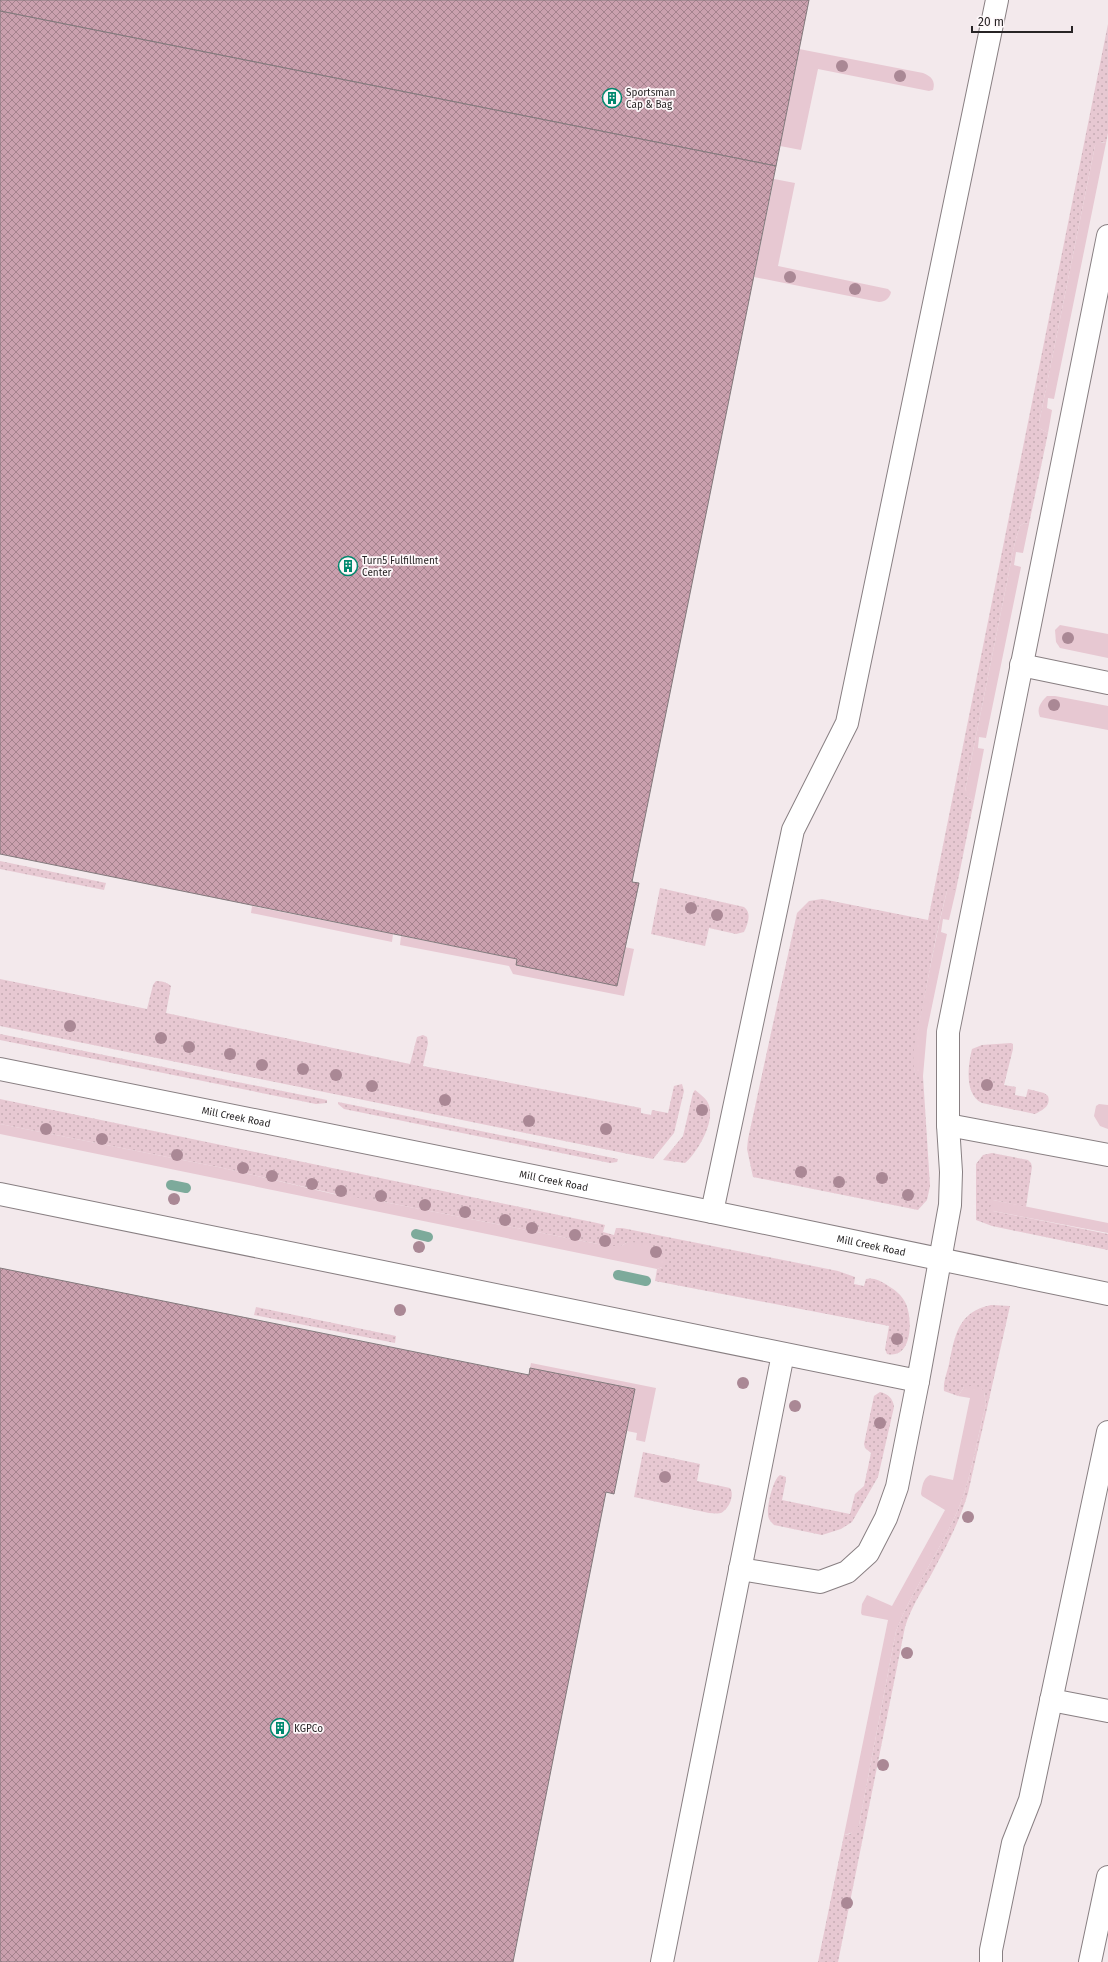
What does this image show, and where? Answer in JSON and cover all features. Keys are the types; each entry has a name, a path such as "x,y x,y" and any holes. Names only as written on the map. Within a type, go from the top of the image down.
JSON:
{"street":[{"path":"712,1212 793,830 847,722 997,0"},
{"path":"740,1569 820,1582 846,1572 868,1553 886,1518 897,1487 950,1205 951,1172 948,1125 948,1032 1108,236"},
{"path":"1021,665 1108,683"},
{"name":"Mill Creek Road","path":"0,1069 712,1212 1108,1294"},
{"path":"948,1125 1108,1155"},
{"path":"0,1194 918,1381"},
{"path":"662,1962 783,1354"},
{"path":"990,1962 991,1950 1013,1843 1030,1800 1108,1432"},
{"path":"1051,1700 1108,1711"},
{"path":"1090,1962 1108,1877"}],"shaded area":[{"path":"1108,24 1108,133 1106,143 1102,142 1095,146 1039,423 1039,428 1048,433 1029,524 1024,523 1020,526 1015,542 965,791 965,796 974,801 956,890 947,891 943,905 916,1041 914,1068 916,1076 923,1076 930,1186 927,1200 918,1210 753,1177 747,1149 748,1139 797,913 809,901 822,899 928,920"},
{"path":"799,49 923,73 932,79 934,87 933,90 929,91 818,69 801,150 780,146"},
{"path":"1098,142 1106,143 1054,399 1048,398 1047,408 1052,410 1048,433 1039,428 1039,423 1095,146"},
{"path":"774,179 795,183 778,266 888,289 891,292 887,299 879,302 754,277"},
{"path":"1024,523 1029,524 1023,553 1016,552 1014,565 1021,567 986,738 979,737 978,748 984,749 974,801 965,796 965,791 1015,542 1020,526"},
{"path":"1060,625 1108,634 1108,658 1060,648 1056,642 1055,630"},
{"path":"1047,696 1055,696 1108,706 1108,730 1040,717 1039,708"},
{"path":"0,861 106,883 104,890 0,869"},
{"path":"660,888 744,907 749,915 744,932 736,934 709,928 705,946 651,934"},
{"path":"950,889 956,890 949,920 943,919 941,932 947,934 927,1030 923,1076 919,1077 916,1076 913,1060 915,1042 940,920 947,891"},
{"path":"252,906 393,934 392,942 251,913"},
{"path":"401,936 517,959 516,965 617,986 625,947 634,949 624,996 513,974 509,966 400,945"},
{"path":"0,979 147,1009 153,985 156,981 162,982 171,986 166,1013 410,1064 417,1037 423,1035 427,1037 428,1043 423,1066 641,1108 641,1113 651,1115 652,1110 668,1113 674,1086 682,1084 684,1091 674,1133 653,1159 0,1026"},
{"path":"0,1034 327,1100 327,1103 316,1104 0,1040"},
{"path":"1013,1044 1013,1049 1004,1085 1016,1087 1015,1095 1026,1097 1028,1089 1044,1093 1048,1096 1049,1099 1047,1105 1035,1114 982,1103 976,1099 972,1093 969,1079 969,1063 972,1049 982,1045"},
{"path":"695,1090 707,1101 710,1108 708,1125 701,1143 685,1163 663,1160 683,1136"},
{"path":"0,1099 597,1223 605,1225 603,1232 614,1235 616,1228 622,1228 838,1271 855,1277 854,1284 864,1286 866,1279 874,1279 893,1289 900,1295 906,1304 910,1319 910,1328 906,1345 902,1351 895,1354 887,1354 885,1349 889,1326 655,1281 657,1269 662,1267 628,1242 621,1246 608,1246 379,1201 357,1199 223,1168 0,1124"},
{"path":"338,1102 618,1159 617,1162 610,1163 344,1109 338,1104"},
{"path":"1099,1104 1108,1105 1108,1129 1100,1126 1094,1116 1096,1106"},
{"path":"0,1124 223,1168 333,1194 379,1201 608,1246 621,1246 628,1242 647,1243 662,1253 664,1259 662,1267 657,1269 0,1134"},
{"path":"992,1153 1028,1160 1032,1167 1026,1207 993,1200 993,1211 1108,1234 1108,1250 992,1226 976,1220 976,1164 983,1155"},
{"path":"993,1200 1108,1223 1108,1233 993,1211 990,1207"},
{"path":"991,1305 1010,1306 968,1493 952,1535 907,1620 838,1962 818,1962 844,1835 850,1834 859,1825 896,1631 902,1616 950,1527 962,1500 970,1473 986,1404 984,1392 964,1387 958,1396 944,1391 953,1344 956,1334 965,1319 971,1313 980,1308"},
{"path":"256,1307 396,1336 395,1343 254,1315"},
{"path":"531,1363 656,1388 645,1442 636,1440 637,1433 627,1431 635,1389 530,1368"},
{"path":"964,1387 981,1387 984,1392 986,1404 966,1487 950,1527 902,1616 896,1631 859,1825 854,1832 844,1835 888,1620 862,1615 862,1604 867,1595 892,1606 945,1510 922,1496 922,1488 924,1480 930,1475 953,1480 970,1398 958,1396"},
{"path":"880,1392 890,1397 893,1401 894,1407 878,1477 852,1522 841,1529 822,1535 774,1525 769,1517 768,1505 777,1477 780,1475 786,1477 782,1500 850,1514 855,1494 864,1486 871,1453 865,1448 864,1444 874,1396"},
{"path":"643,1452 700,1464 697,1481 730,1488 732,1494 729,1505 721,1513 709,1513 634,1497"}],"building":[{"name":"Sportsman Cap & Bag","path":"0,0 809,0 776,166 0,11"},
{"name":"Turn5 Fulfillment Center","path":"0,11 776,166 632,882 639,883 617,986 516,965 517,959 0,854"},
{"name":"KGPCo","path":"0,1268 529,1375 530,1368 635,1389 614,1494 606,1492 513,1962 0,1962"}],"waterway":[{"path":"171,1185 186,1188"},
{"path":"416,1234 428,1237"},
{"path":"618,1275 646,1281"}],"place":[{"name":"Sportsman Cap & Bag","path":"612,98"},
{"name":"Turn5 Fulfillment Center","path":"348,566"},
{"name":"KGPCo","path":"280,1728"}]}
